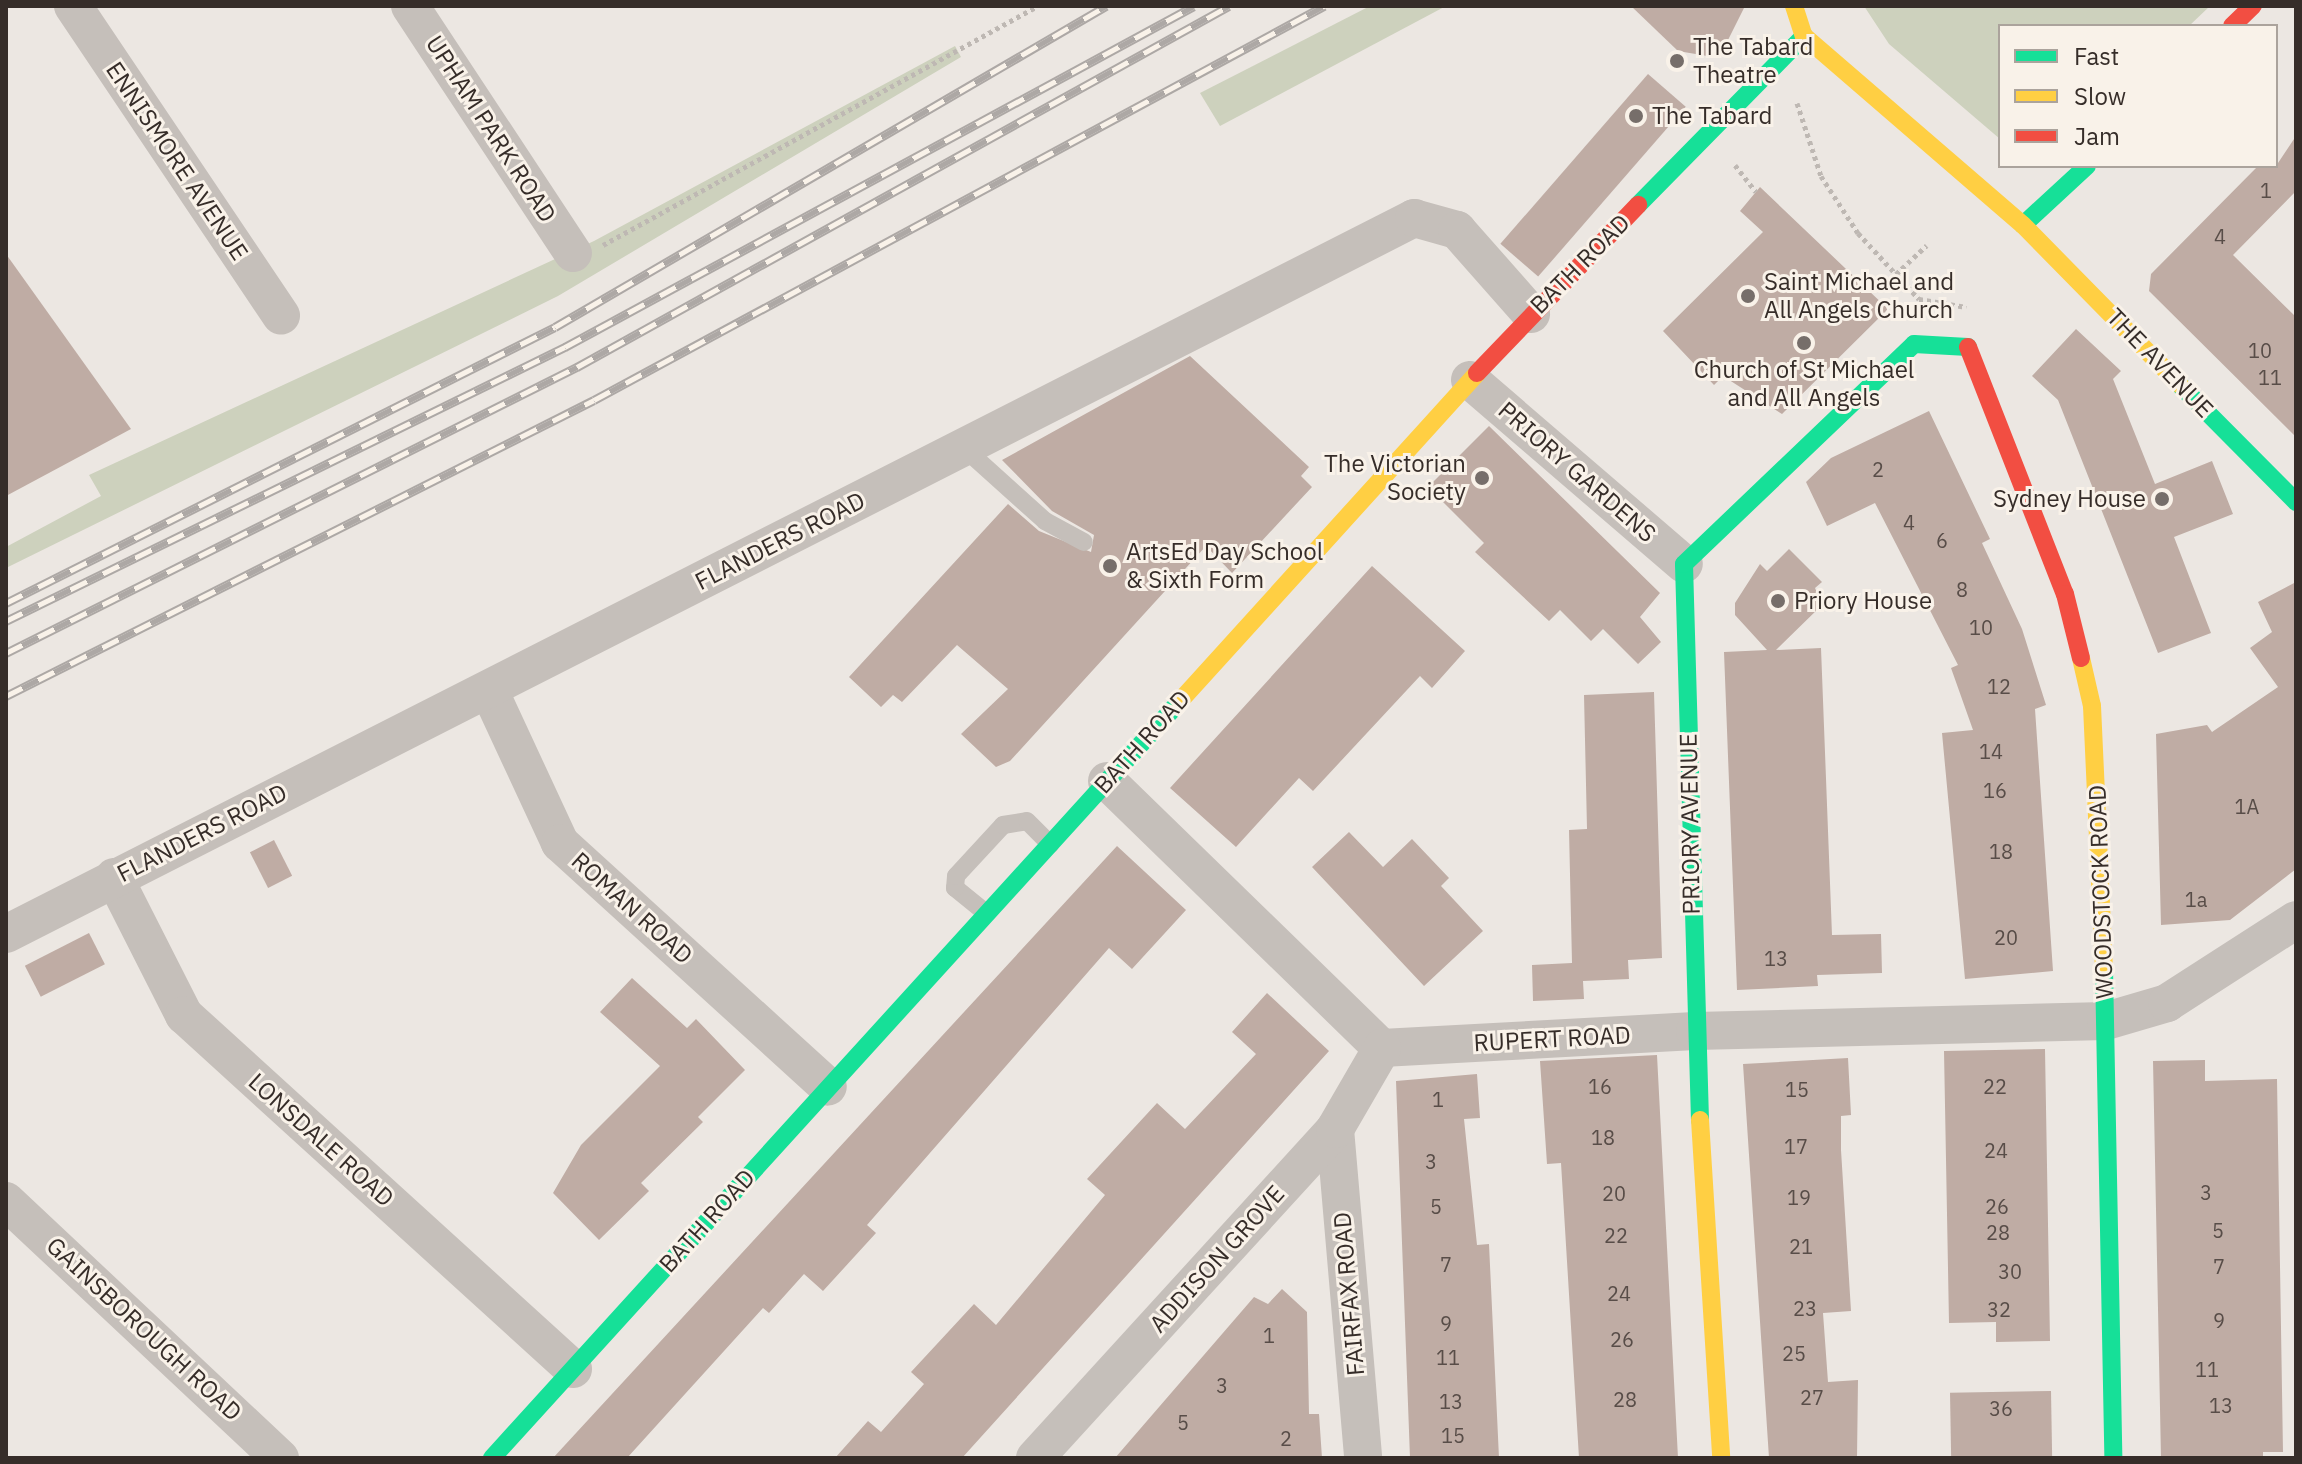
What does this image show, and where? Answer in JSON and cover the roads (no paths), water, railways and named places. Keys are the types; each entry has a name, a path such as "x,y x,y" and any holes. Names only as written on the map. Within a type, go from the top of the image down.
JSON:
{"main road":[{"path":"1794,6 1804,36"},
{"path":"2234,24 2253,6"},
{"name":"THE AVENUE","path":"1804,36 2023,225 2296,502"},
{"name":"BATH ROAD","path":"492,1458 1470,380 1804,36"},
{"path":"2023,225 2085,168"},
{"name":"WOODSTOCK ROAD","path":"1684,564 1914,344 1970,347 2065,594 2092,706 2106,1021 2113,1458"},
{"name":"PRIORY AVENUE","path":"1684,564 1695,1031 1721,1458"}],"street":[{"name":"ENNISMORE AVENUE","path":"73,6 281,316"},
{"name":"UPHAM PARK ROAD","path":"410,6 573,253"},
{"name":"FLANDERS ROAD","path":"6,934 1414,218 1457,230 1531,314"},
{"name":"PRIORY GARDENS","path":"1470,380 1684,564"},
{"name":"ROMAN ROAD","path":"489,690 560,843 828,1087"},
{"path":"1107,781 1382,1048"},
{"name":"LONSDALE ROAD","path":"114,877 184,1015 573,1369"},
{"name":"RUPERT ROAD","path":"1382,1048 1695,1031 2106,1021 2167,1003 2295,922"},
{"name":"ADDISON GROVE","path":"1035,1458 1335,1129 1382,1048"},
{"name":"FAIRFAX ROAD","path":"1335,1129 1363,1458"},
{"name":"GAINSBOROUGH ROAD","path":"6,1201 280,1458"}],"lane":[{"path":"964,448 1045,521 1084,542"},
{"path":"986,913 955,888 956,876 1003,825 1027,821 1050,844"}],"railway":[{"path":"6,603 555,327 1106,6"},
{"path":"6,621 565,347 1194,6"},
{"path":"6,653 577,367 1229,6"},
{"path":"6,696 594,400 1324,6"}],"place":[{"name":"The Tabard Theatre","path":"1677,61"},
{"name":"The Tabard","path":"1636,116"},
{"name":"Saint Michael and All Angels Church","path":"1748,296"},
{"name":"Church of St Michael and All Angels","path":"1804,343"},
{"name":"The Victorian Society","path":"1482,478"},
{"name":"Sydney House","path":"2162,499"},
{"name":"ArtsEd Day School & Sixth Form","path":"1110,566"},
{"name":"Priory House","path":"1778,601"}]}
